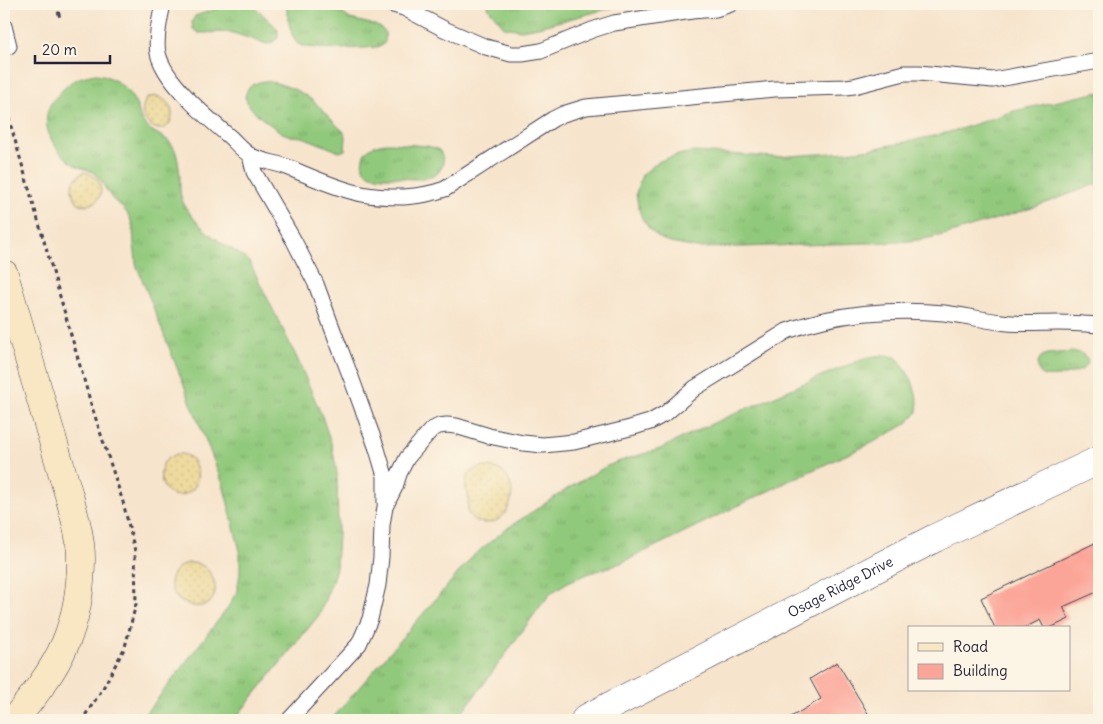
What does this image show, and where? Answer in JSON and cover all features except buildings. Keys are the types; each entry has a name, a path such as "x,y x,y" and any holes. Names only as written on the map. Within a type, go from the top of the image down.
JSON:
{"main road":[{"path":"4,274 70,499 78,529 81,558 80,584 75,614 65,644 51,671 14,720"}],"street":[{"name":"Osage Ridge Drive","path":"585,720 935,538 1099,460"}],"lane":[{"path":"164,4 159,24 158,48 162,64 171,78 210,120 250,155 345,190 379,196 418,196 432,194 445,189 553,119 586,107 776,89 846,87 904,73 993,80 1099,61"},
{"path":"390,4 404,8 444,29 511,54 541,51 614,23 716,9 732,4"},
{"path":"4,26 9,46 4,47"},
{"path":"250,155 254,172 294,241 316,284 377,449 384,476 385,508 378,584 364,636 359,644 289,720"},
{"path":"385,508 408,458 431,430 439,426 456,426 489,436 543,445 574,442 630,428 650,422 666,413 695,388 787,331 822,320 878,313 933,312 1001,322 1099,325"}],"path":[{"path":"4,102 91,404 123,502 135,551 136,604 125,647 102,690 82,720"}],"green space":[{"path":"231,4 248,4 256,8 277,28 278,38 272,43 267,44 230,32 199,33 193,29 192,22 195,16"},
{"path":"286,4 330,4 350,19 381,28 385,32 385,42 382,46 338,49 313,48 298,44 289,25"},
{"path":"487,4 626,4 521,30 504,27"},
{"path":"96,74 103,75 122,85 135,102 146,126 173,146 178,163 181,196 191,215 209,234 250,263 297,358 322,416 332,446 337,473 338,534 336,568 330,587 319,615 234,720 139,720 227,609 237,591 240,573 240,551 223,484 136,264 131,221 123,208 113,199 96,175 67,159 49,135 47,116 49,107 55,98 73,81"},
{"path":"264,81 281,84 313,101 343,131 346,136 345,150 340,152 303,137 282,133 260,117 247,103 245,97 247,90 257,83"},
{"path":"1099,92 1099,183 1032,208 939,236 898,242 697,248 670,243 660,238 651,231 642,218 638,206 636,193 642,175 660,161 682,154 694,152 775,157 872,149 957,130 1014,111"},
{"path":"390,143 427,146 438,149 443,159 440,170 436,174 423,179 375,176 365,171 363,160 367,150 376,145"},
{"path":"1075,352 1086,356 1088,361 1082,369 1065,375 1052,376 1043,376 1039,371 1039,361 1044,355"},
{"path":"884,355 895,357 899,360 912,380 918,402 917,413 906,424 872,443 791,480 621,563 568,582 551,593 456,720 331,720 473,556 506,529 567,489 607,466 660,449 700,429 868,357"}],"sand":[{"path":"157,96 171,108 172,116 166,127 160,129 153,127 146,121 143,113 146,99"},
{"path":"84,172 92,175 98,181 101,193 94,203 87,205 79,204 72,191 75,179"},
{"path":"177,454 188,456 194,462 197,474 196,484 193,489 178,496 167,491 161,479 162,466 166,460"},
{"path":"482,467 501,471 507,477 512,492 508,509 495,521 486,523 477,521 469,515 468,493 466,490 467,478 471,472"},
{"path":"188,563 203,566 214,580 215,594 205,605 189,605 179,600 173,593 170,581 173,574 176,569"}]}
